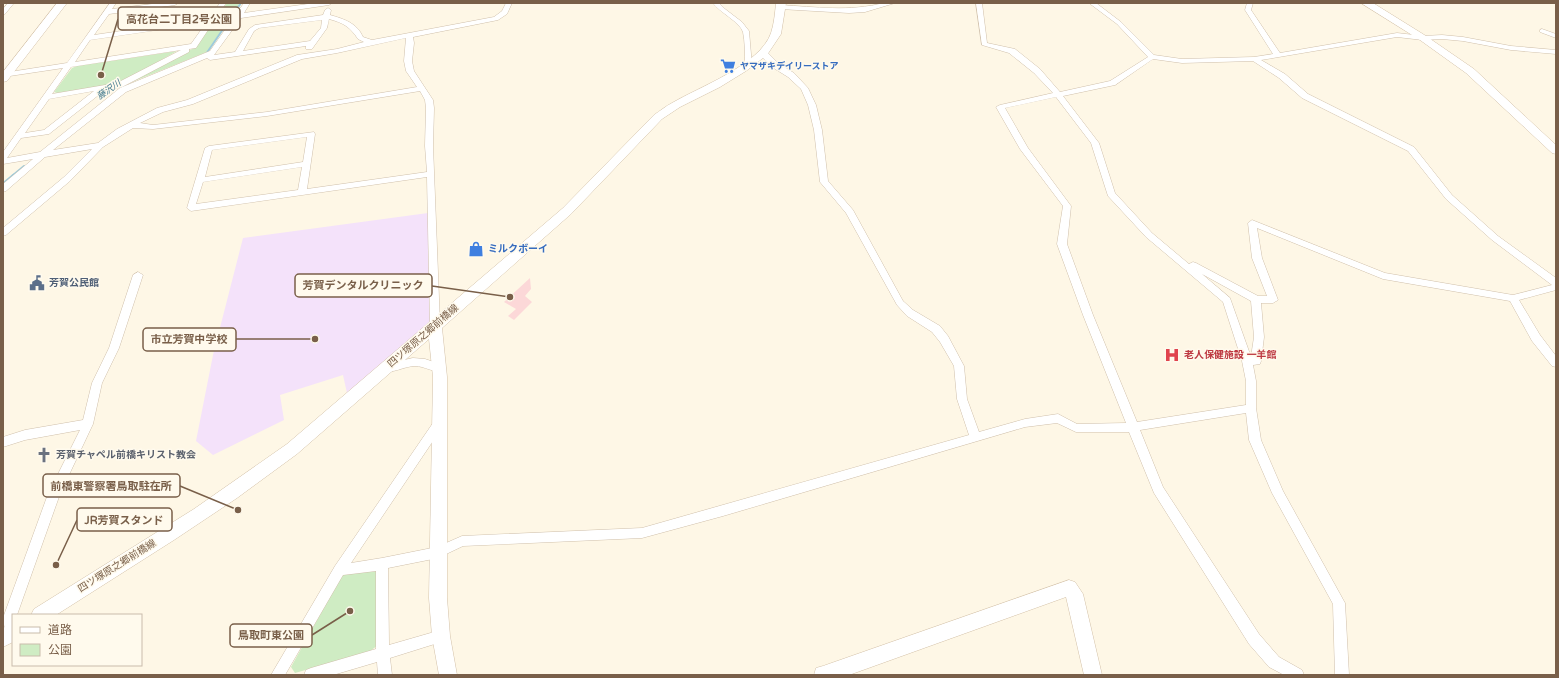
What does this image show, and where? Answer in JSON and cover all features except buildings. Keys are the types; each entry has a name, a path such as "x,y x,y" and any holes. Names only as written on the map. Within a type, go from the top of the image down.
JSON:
{"street":[{"path":"3,13 11,3"},
{"path":"4,76 62,3"},
{"path":"3,159 113,3"},
{"path":"106,12 175,3"},
{"path":"47,97 119,85 193,46 224,3"},
{"path":"3,189 43,154 123,90 213,53 247,3"},
{"path":"237,16 329,3 324,28 300,57"},
{"path":"3,233 67,179 100,145 120,131 160,110 190,102 300,57 496,19 507,11 509,3"},
{"path":"716,3 723,12 744,27 746,31 749,64"},
{"path":"780,5 849,11 865,10 892,3"},
{"path":"979,3 984,44 1012,51 1037,71 1058,94 1096,143 1110,194 1150,235 1227,300 1251,382 1251,408 1255,440 1278,493 1339,602 1342,675"},
{"path":"1092,3 1119,23 1152,58"},
{"path":"1250,3 1248,10 1278,54"},
{"path":"1366,3 1423,38 1470,72 1556,151"},
{"name":"四ツ塚原之郷前橋線","path":"42,614 221,502 255,478 307,436 435,324 521,252 567,210 658,117 676,105 716,85 749,64 763,53 774,38 780,5"},
{"path":"238,54 251,30 257,26 327,17 334,18 351,27 356,30 360,38 372,42"},
{"path":"88,38 211,20"},
{"path":"1542,31 1556,36"},
{"path":"1297,675 1274,662 1254,639 1158,489 1088,315 1062,244 1067,206 1024,149 1000,107 1112,83 1152,58 1182,61 1254,59 1397,35 1423,38 1463,38 1511,48 1556,52"},
{"path":"409,36 408,61 410,71 428,100 430,108 429,146 435,324 439,368 438,598 441,636 448,675"},
{"path":"210,58 313,43"},
{"path":"4,76 193,46"},
{"path":"763,53 775,65 791,75 804,88 812,105 818,130 824,182 850,212 900,303 910,313 936,329 944,339 959,366 962,399 975,437"},
{"path":"1254,59 1282,76 1306,96 1411,149 1450,197 1495,238 1556,283"},
{"path":"19,136 46,132 103,88"},
{"path":"131,125 153,127 267,114 421,89"},
{"path":"302,192 311,134 209,148 191,208 431,174"},
{"path":"3,159 100,145"},
{"path":"200,180 306,164"},
{"path":"1172,254 1256,299 1274,300 1256,258 1252,223 1383,276 1513,298 1556,287"},
{"path":"9,635 9,619 52,501 88,424 97,384 114,348 138,275"},
{"path":"1513,298 1536,338 1556,363"},
{"path":"1246,361 1256,361 1259,337 1256,299"},
{"path":"384,369 410,362 426,362 439,368"},
{"path":"339,570 382,564 438,552 462,541 642,533 1025,423 1058,418 1076,428 1134,427 1251,408"},
{"path":"278,675 339,570 439,423"},
{"path":"3,442 25,435 88,424"},
{"path":"382,564 383,654 385,675"},
{"path":"826,674 1069,588 1074,594 1077,603 1093,675"},
{"path":"310,675 441,636"}],"shaded area":[{"path":"428,213 432,322 347,393 343,375 280,395 284,420 213,455 196,441 213,355 243,238"},
{"path":"530,278 531,289 525,296 532,302 514,320 508,316 516,309 504,302"}],"green space":[{"path":"227,3 240,3 207,52 122,86 196,47"},
{"path":"177,51 119,84 57,93 54,92 72,68 77,66"},
{"path":"376,571 378,645 369,652 295,673 291,667 341,577 345,574"}],"waterway":[{"name":"藤沢川","path":"206,54 241,3"},
{"name":"藤沢川","path":"12,176 24,166"},
{"name":"藤沢川","path":"3,184 14,175"}],"place":[{"name":"ヤマザキデイリーストア","path":"728,66"},
{"name":"高花台二丁目2号公園","path":"101,75"},
{"name":"ミルクボーイ","path":"476,249"},
{"name":"芳賀公民館","path":"37,283"},
{"name":"芳賀デンタルクリニック","path":"510,297"},
{"name":"市立芳賀中学校","path":"315,339"},
{"name":"老人保健施設 一羊館","path":"1172,355"},
{"name":"芳賀チャペル前橋キリスト教会","path":"44,455"},
{"name":"前橋東警察署鳥取駐在所","path":"238,510"},
{"name":"JR芳賀スタンド","path":"56,565"},
{"name":"鳥取町東公園","path":"350,611"}]}
